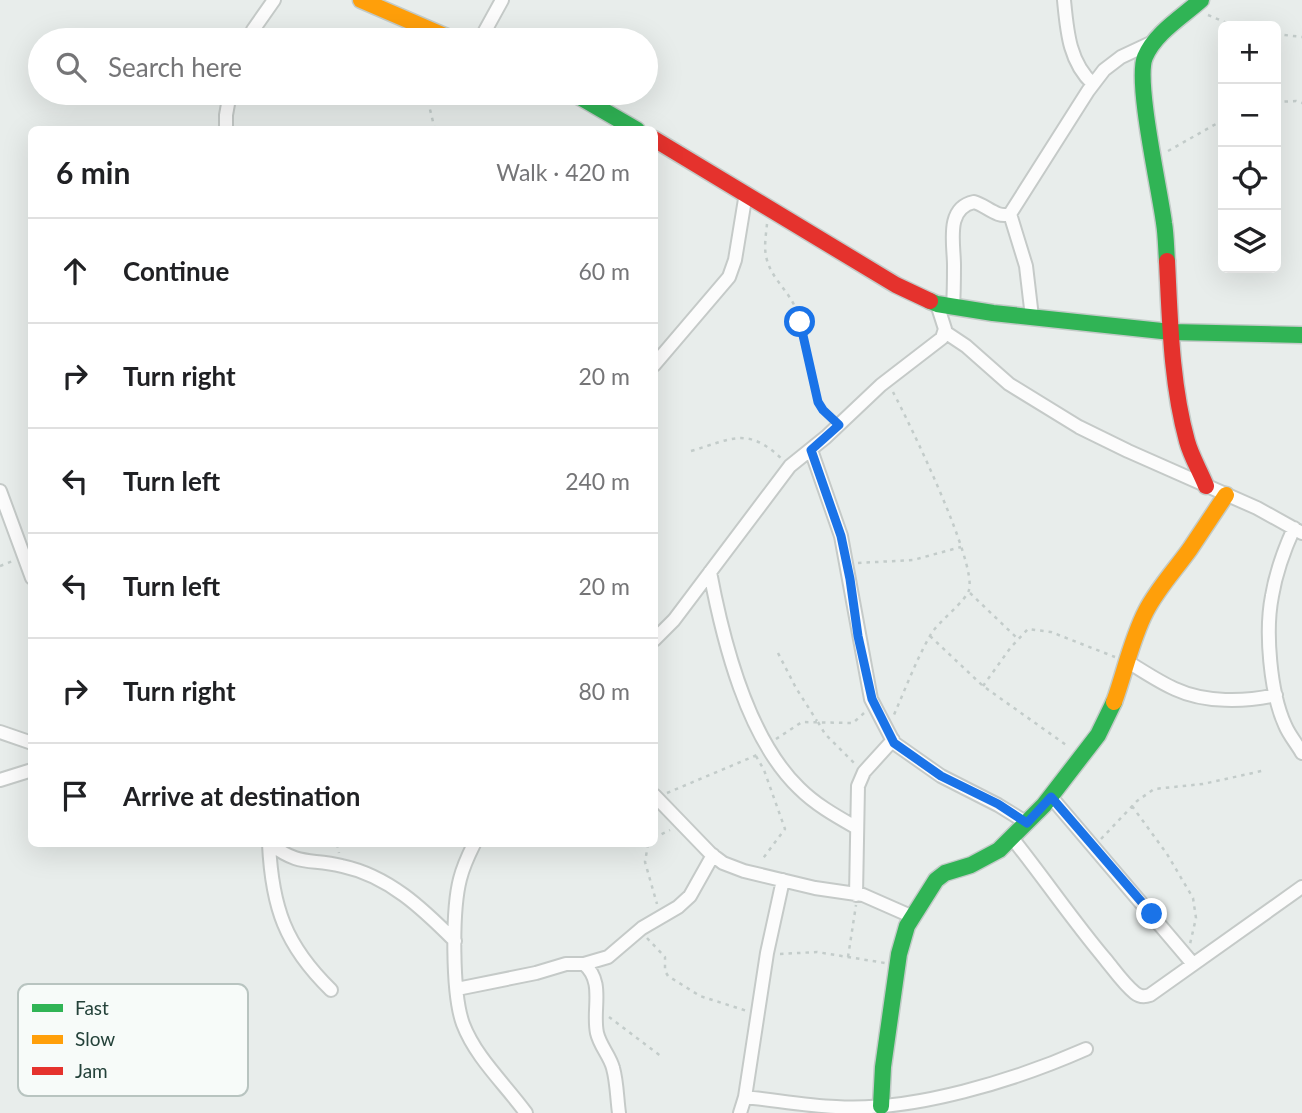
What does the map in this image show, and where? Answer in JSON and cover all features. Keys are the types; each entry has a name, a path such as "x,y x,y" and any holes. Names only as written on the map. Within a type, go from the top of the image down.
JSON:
{"street":[{"path":"254,28 274,0"},
{"path":"361,0 426,28"},
{"path":"487,28 502,0"},
{"path":"1064,0 1072,53 1082,74 1093,84"},
{"path":"658,636 674,620 790,466 887,381 937,343 945,332 953,223 959,211 966,203 974,202 1003,217 1010,214 1104,70 1121,57 1154,41 1197,3"},
{"path":"1154,41 1144,59 1142,70 1165,227 1175,378 1187,442 1206,486"},
{"path":"226,126 228,105"},
{"path":"594,105 630,126"},
{"path":"658,141 896,285 945,305 1171,332 1302,335"},
{"path":"658,360 729,277 735,260 746,193"},
{"path":"1010,214 1026,266 1032,317"},
{"path":"945,332 1044,407 1128,451 1257,508 1298,531 1280,561 1271,598 1270,636 1276,695 1285,726 1302,753"},
{"path":"811,450 848,563 858,636 874,703 890,735 905,752 941,776 998,804 1027,823"},
{"path":"0,491 28,567"},
{"path":"881,1106 883,1067 898,965 907,926 936,880 945,873 987,857 1012,838 1051,797 1083,756 1110,712 1128,662 1131,645 1146,611 1226,495"},
{"path":"710,572 718,612 761,751 798,788 830,813 856,828"},
{"path":"1128,662 1173,689 1190,695 1209,699 1247,699 1276,695"},
{"path":"0,732 28,742"},
{"path":"856,895 858,786 864,772 890,735"},
{"path":"0,780 28,771"},
{"path":"1051,797 1190,960"},
{"path":"658,798 723,863 753,873 877,900 913,917"},
{"path":"1012,838 1070,917 1135,993 1143,997 1150,995 1190,960 1302,887"},
{"path":"270,847 276,906 297,951 331,990"},
{"path":"275,847 294,859 343,866 387,884 415,902 456,941"},
{"path":"473,847 460,879 455,912 460,1012 468,1035 480,1054 526,1113"},
{"path":"457,989 608,957 640,930 690,897 713,855"},
{"path":"740,1113 745,1097 767,953 783,880"},
{"path":"584,964 593,976 596,1030 614,1069 619,1113"},
{"path":"745,1097 837,1107 881,1106 930,1099 1053,1063 1086,1049"},
{"path":"930,1099 932,1113"}],"path":[{"path":"1197,3 1226,21"},
{"path":"1281,35 1302,37"},
{"path":"1281,102 1302,103"},
{"path":"429,105 434,126"},
{"path":"1156,163 1168,151 1218,123"},
{"path":"769,206 765,243 769,267 795,306 818,402 839,425"},
{"path":"887,381 940,491 961,547 968,572 969,592 1017,639"},
{"path":"691,451 735,438 745,438 762,442 790,466"},
{"path":"848,563 913,560 961,547"},
{"path":"890,735 930,636 969,592"},
{"path":"983,686 1017,639 1028,629 1051,632 1128,662"},
{"path":"930,636 983,686 1083,756"},
{"path":"778,653 825,734 864,772"},
{"path":"658,795 761,751 802,722 853,723 874,703"},
{"path":"753,873 785,829 774,804 761,751"},
{"path":"1094,846 1132,806 1154,789 1203,784 1266,770"},
{"path":"1132,806 1167,854 1193,898 1196,918 1190,960"},
{"path":"658,836 683,823"},
{"path":"648,847 645,862 661,917"},
{"path":"848,957 856,895"},
{"path":"640,930 665,957 665,971 668,976 700,996 757,1014"},
{"path":"767,953 817,952 898,965"},
{"path":"596,1007 662,1057"}],"traffic: fast":[{"path":"1167,261 1165,228 1143,89 1143,70 1145,57 1155,40 1201,0"},
{"path":"594,105 630,126"},
{"path":"930,301 993,313 1171,332 1302,335"},
{"path":"881,1106 883,1067 899,954 907,926 936,880 945,873 971,865 999,850 1044,805 1098,735 1114,702"}],"traffic: slow":[{"path":"361,0 426,28"},
{"path":"1114,702 1146,611 1226,495"}],"traffic: jam":[{"path":"658,141 896,285 930,301"},
{"path":"1167,261 1172,351 1178,397 1189,447 1206,486"}],"route":[{"path":"800,322 818,402 839,425 811,450 848,563 858,636 872,699 894,743 941,776 998,804 1027,823 1051,797 1152,914"}]}
